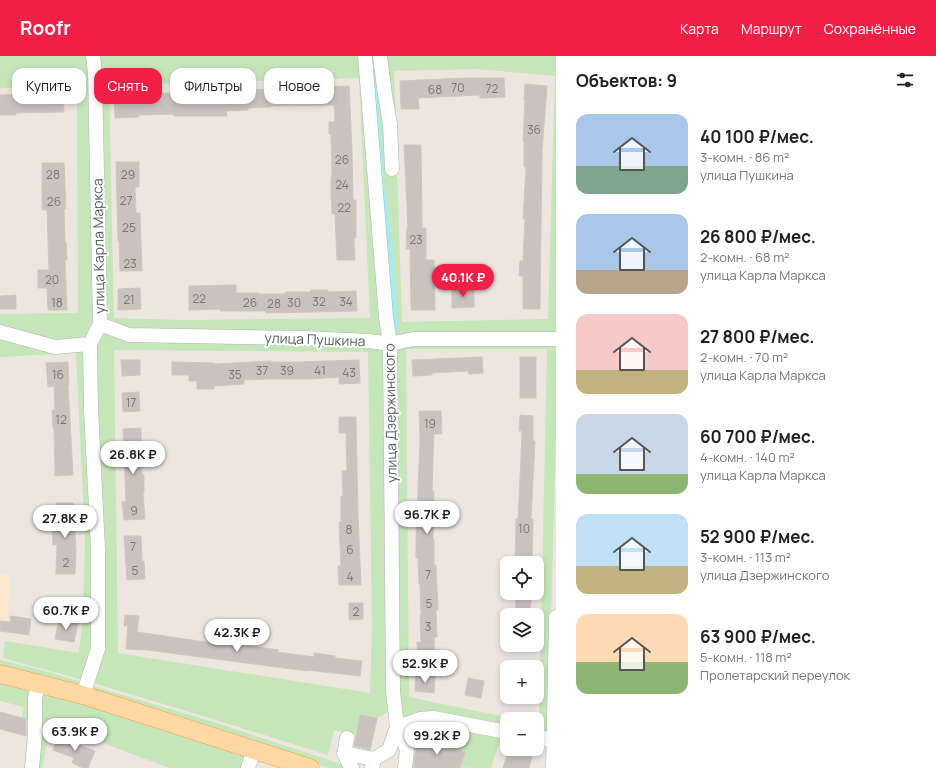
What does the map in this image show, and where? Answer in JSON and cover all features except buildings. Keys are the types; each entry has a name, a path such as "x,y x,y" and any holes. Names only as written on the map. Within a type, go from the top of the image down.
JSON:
{"main road":[{"path":"0,674 83,695 310,768"}],"street":[{"name":"улица Карла Маркса","path":"83,695 98,649 98,549 91,409 90,344 100,324 95,73 93,56"},
{"name":"улица Дзержинского","path":"365,56 386,317 390,344 392,691 397,727 408,750 405,768"},
{"path":"380,56 392,139 392,169"},
{"name":"улица Пушкина","path":"100,324 129,335 304,338 369,341 390,344 413,339 556,339"},
{"path":"0,332 55,347 90,344"},
{"path":"553,768 556,617"},
{"path":"32,768 35,735 35,698 38,683"},
{"path":"344,753 373,764 389,750 397,727 420,719 433,718 500,731"},
{"path":"347,738 344,753 345,758 352,768"},
{"path":"544,738 553,740"},
{"path":"248,768 254,749"}],"shaded area":[{"path":"0,574 10,574 7,631 0,631"}],"green space":[{"path":"0,56 89,56 96,322 87,341 56,344 0,329 0,314 78,313 77,104 86,104 86,68 12,68 12,88 0,88"},
{"path":"98,56 363,56 386,337 129,332 103,320 99,104 109,104 114,318 186,320 370,318 359,78 334,79 334,68 264,68 264,81 256,81 256,68 170,68 170,83 162,84 162,68 98,68"},
{"path":"367,56 556,56 556,336 394,340","holes":["477,69 555,76 548,319 402,322 394,71"]},
{"path":"100,332 385,346 392,710 377,718 360,715 355,735 334,730 328,755 90,682 99,650 94,345","holes":["114,350 368,352 372,626 370,693 118,653"]},
{"path":"0,335 87,346 96,648 83,680 3,658 5,641 79,653 83,613 85,541 76,353 0,357"},
{"path":"556,342 556,432 548,735 544,735 544,712 539,712 539,704 544,704 544,660 540,660 541,652 544,652 544,608 541,608 542,600 544,600 544,556 543,556 547,349 406,349 409,697 500,716 500,729 402,718 398,710 396,346"},
{"path":"0,660 82,682 78,687 0,668"},
{"path":"0,679 22,684 29,692 33,713 30,768 24,768 27,736 31,720 22,718 24,707 0,701"},
{"path":"90,685 213,722 347,766 349,768 329,768 90,691"},
{"path":"46,690 248,753 246,768 169,768 51,723 42,768 34,768 37,701"},
{"path":"420,721 500,734 500,740 491,768 408,767 414,746 408,732 408,726"}],"waterway":[{"path":"373,56 382,180 390,242 396,330"}]}
